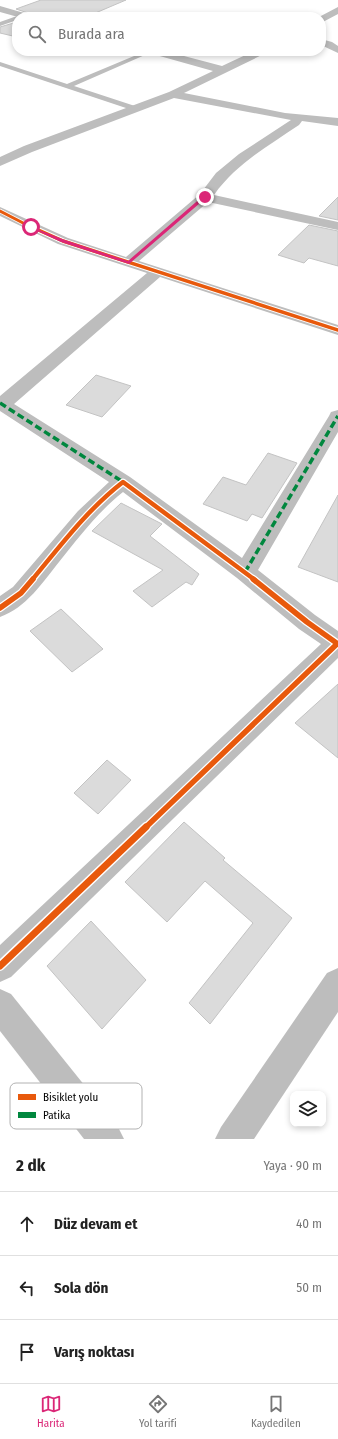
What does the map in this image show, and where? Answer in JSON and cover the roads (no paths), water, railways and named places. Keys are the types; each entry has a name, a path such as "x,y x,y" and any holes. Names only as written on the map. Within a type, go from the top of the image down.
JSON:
{"street":[{"path":"333,0 338,2"},
{"path":"0,9 12,13"},
{"path":"326,17 338,10"},
{"path":"326,43 338,50"},
{"path":"171,56 223,70"},
{"path":"0,162 28,149 173,94 252,56"},
{"path":"173,94 300,118 338,122"},
{"path":"129,262 205,197 221,176 243,157 296,123 300,118"},
{"path":"205,197 338,226"},
{"path":"0,211 63,241 338,330"},
{"path":"0,966 337,644 307,622 246,572 123,482 1,403 157,272"},
{"path":"246,572 338,416"},
{"path":"0,608 21,593 85,516 105,496 123,482"},
{"path":"233,1139 338,984"},
{"path":"0,1005 62,1083"},
{"path":"98,1129 106,1139"}],"lane":[{"path":"0,24 12,20"},
{"path":"69,86 140,56"},
{"path":"0,64 134,109"}]}
